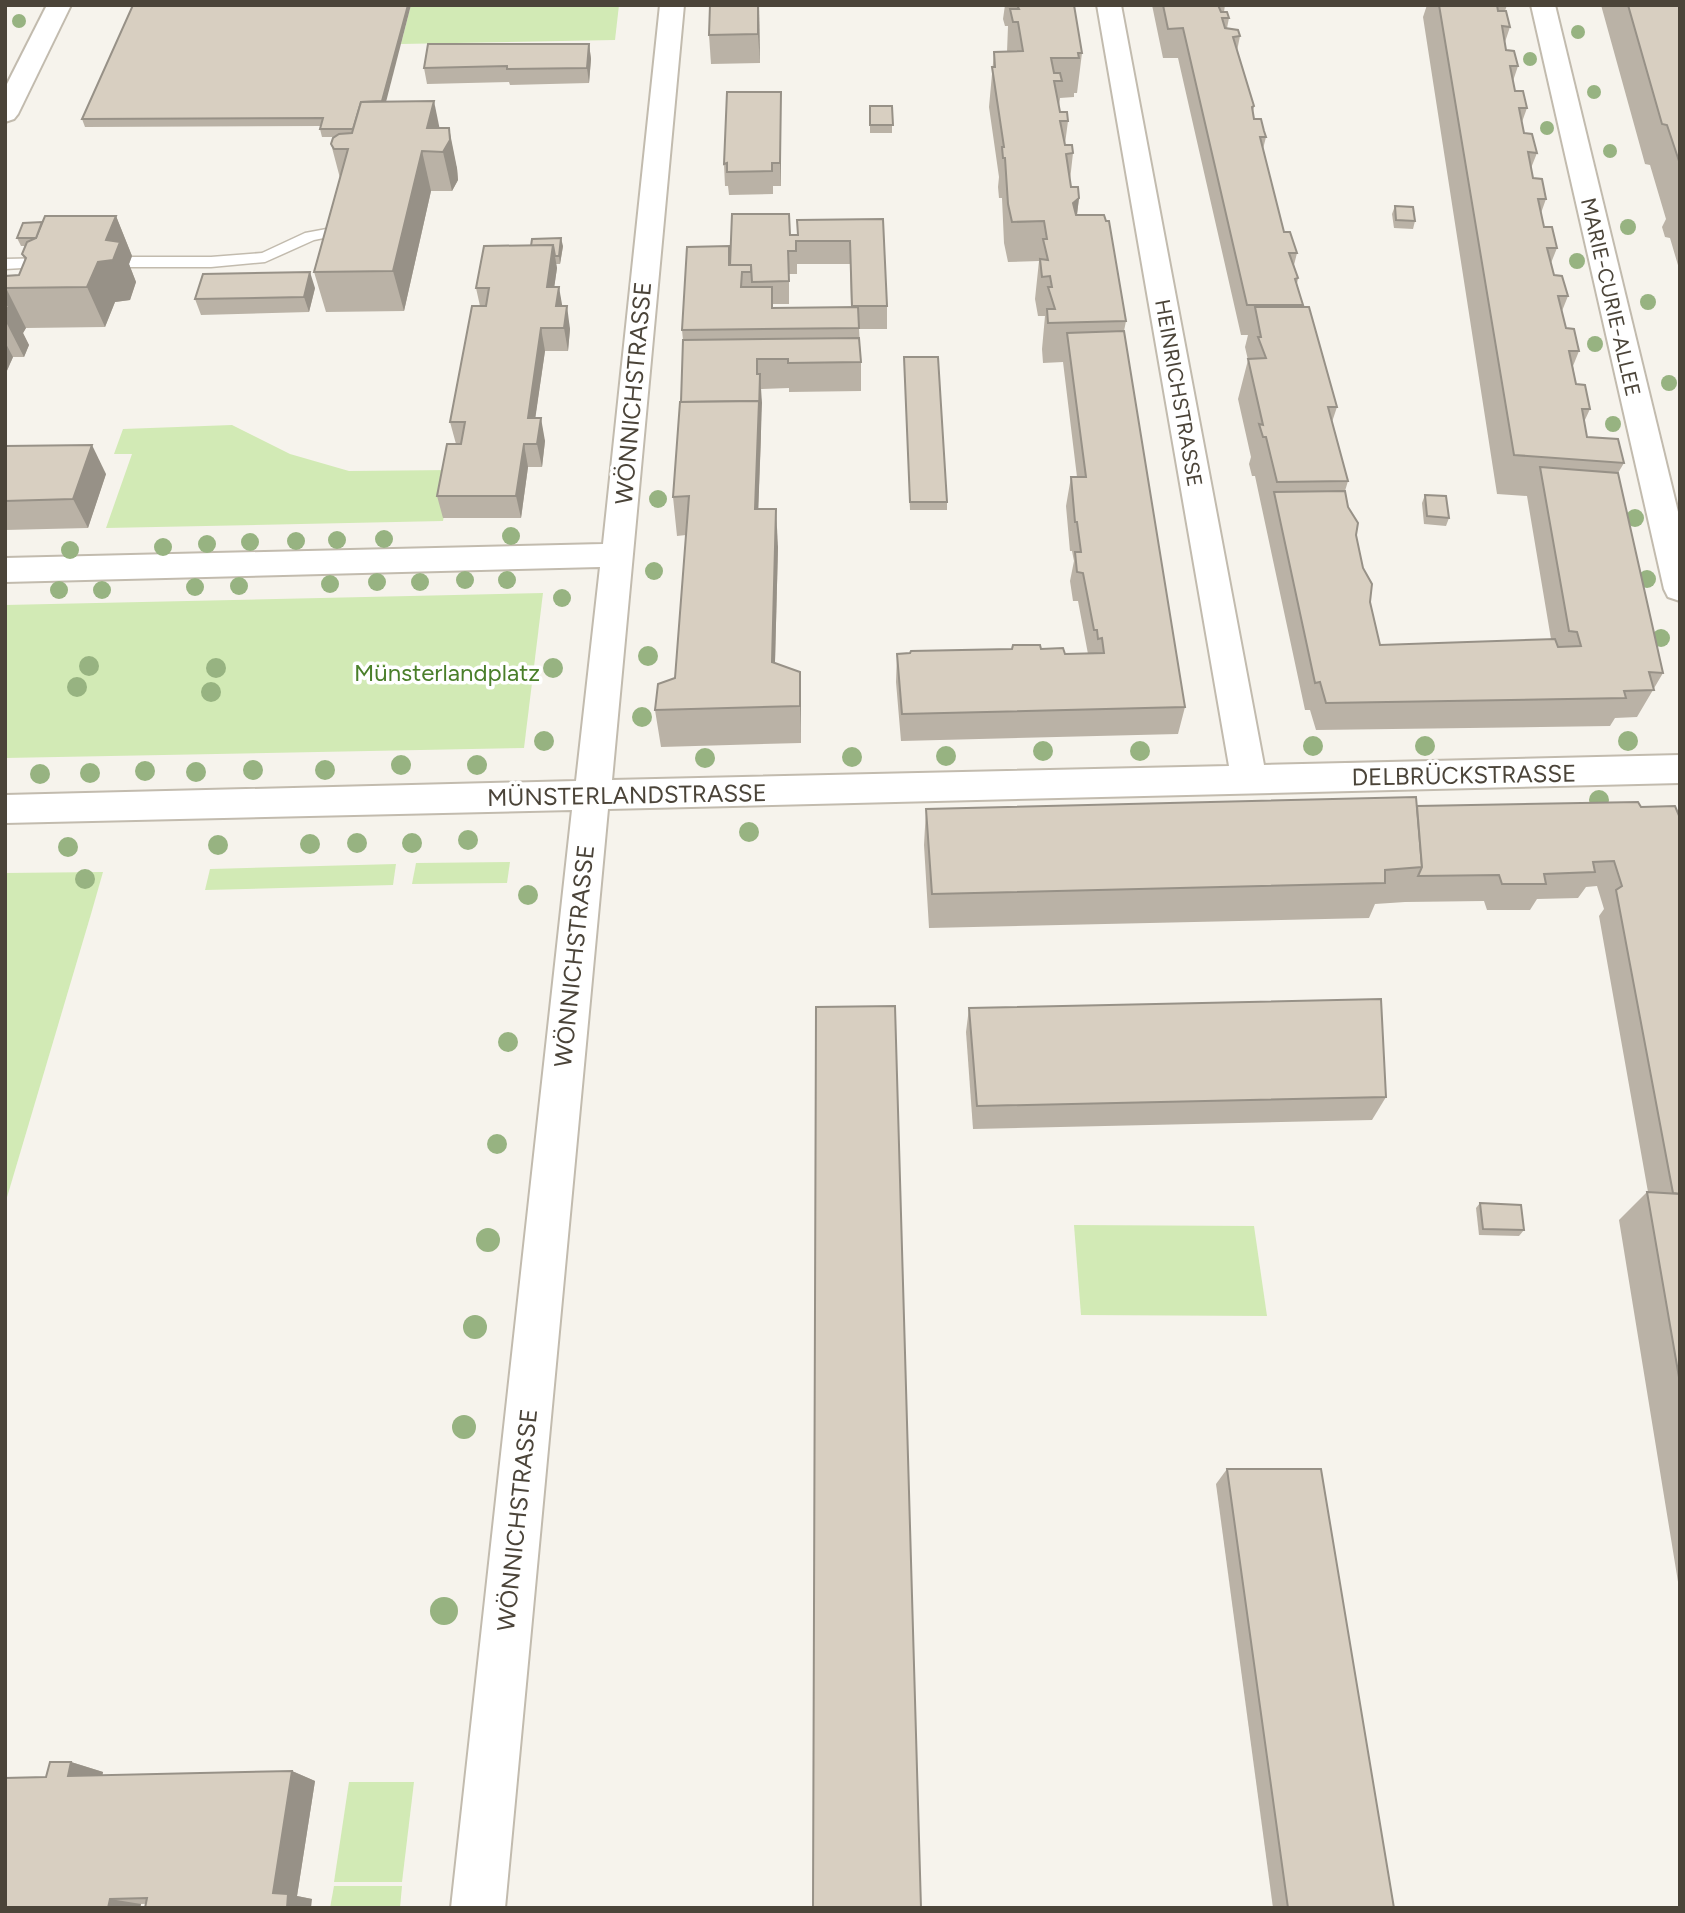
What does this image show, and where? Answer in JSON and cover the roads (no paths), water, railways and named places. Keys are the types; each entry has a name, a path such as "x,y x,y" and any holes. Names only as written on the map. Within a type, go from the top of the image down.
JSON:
{"street":[{"path":"5,114 59,5"},
{"name":"WÖNNICHSTRASSE","path":"478,1908 672,5"},
{"name":"HEINRICHSTRASSE","path":"1109,5 1249,780"},
{"name":"MARIE-CURIE-ALLEE","path":"1543,5 1680,589"},
{"path":"5,570 618,555"},
{"name":"DELBRÜCKSTRASSE","path":"1249,780 1680,769"},
{"name":"MÜNSTERLANDSTRASSE","path":"5,809 1249,780"}],"lane":[{"path":"130,262 211,262 265,257 310,236 348,229"},
{"path":"5,264 60,263"}],"park label":[{"name":"Münsterlandplatz","path":"447,672"}]}
